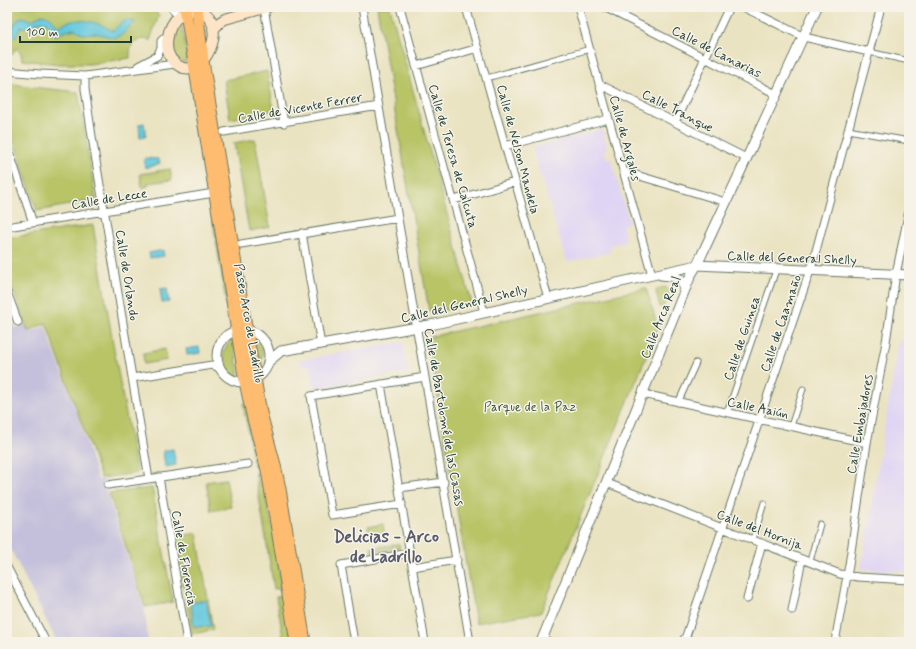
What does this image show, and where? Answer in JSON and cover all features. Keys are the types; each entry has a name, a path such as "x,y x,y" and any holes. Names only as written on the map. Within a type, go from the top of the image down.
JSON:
{"main road":[{"path":"191,11 212,21 212,42 210,50 199,64 184,68 175,64 168,56 166,50 169,34 173,24 191,11 219,14 246,7"},
{"path":"213,30 220,22 266,8"},
{"name":"Paseo Arco de Ladrillo","path":"191,11 251,380 275,465 280,489 305,642"},
{"name":"Paseo Arco de Ladrillo","path":"199,64 214,192 242,330"},
{"name":"Paseo Arco de Ladrillo","path":"251,380 253,419 267,470 296,642"}],"street":[{"path":"171,7 191,11"},
{"name":"Calle de Bartolomé de las Casas","path":"362,7 470,642"},
{"name":"Calle de Teresa de Calcuta","path":"400,7 484,312"},
{"name":"Calle de Nelson Mandela","path":"467,7 548,298"},
{"name":"Calle de Argales","path":"578,7 652,275"},
{"name":"Calle de Canarias","path":"604,7 776,94"},
{"path":"675,122 729,7"},
{"path":"743,7 804,37 909,61"},
{"name":"Calle Arca Real","path":"545,641 685,289 817,7"},
{"name":"Calle de Caamaño","path":"684,641 810,271 881,7"},
{"path":"266,8 284,122"},
{"path":"129,70 147,63 157,56 161,41 169,34"},
{"path":"416,66 478,48"},
{"path":"487,78 590,49"},
{"path":"7,70 40,74 85,76 175,64"},
{"name":"Calle de Orlando","path":"85,76 85,89 93,143 149,479"},
{"name":"Calle Tranque","path":"599,84 746,158"},
{"name":"Calle de Vicente Ferrer","path":"224,132 379,106"},
{"path":"505,146 608,119"},
{"path":"848,130 909,141"},
{"path":"7,145 33,223"},
{"path":"623,171 726,202"},
{"path":"454,200 515,182"},
{"name":"Calle de Lecce","path":"7,227 214,192"},
{"name":"Calle Embajadores","path":"835,642 847,576 867,443 886,342 896,274 909,211"},
{"path":"241,244 398,218"},
{"path":"302,233 321,345"},
{"name":"Calle del General Shelly","path":"281,351 417,327 697,265 776,270 909,274"},
{"name":"Calle de Guinea","path":"727,413 776,270"},
{"name":"Calle del General Shelly","path":"652,275 676,277 683,283 685,289"},
{"path":"7,292 18,322"},
{"path":"242,330 257,333 266,344 269,354 265,370 251,380 239,382 228,377 216,364 217,350 220,343 230,332 242,330"},
{"path":"266,344 281,351 268,362"},
{"path":"678,403 696,363"},
{"path":"132,378 216,364"},
{"path":"402,504 332,515 311,396 425,377"},
{"path":"381,384 425,642"},
{"path":"791,426 802,389"},
{"name":"Calle Aaiún","path":"644,394 678,403 867,443"},
{"path":"108,485 248,464"},
{"name":"Calle de Florencia","path":"159,477 187,642"},
{"path":"399,488 444,482"},
{"name":"Calle del Hornija","path":"607,483 847,576 909,580"},
{"path":"753,540 764,503"},
{"path":"792,610 806,560 820,524"},
{"path":"747,599 762,543"},
{"path":"354,642 341,565 410,553"},
{"path":"412,567 457,560"},
{"path":"7,567 46,642"},
{"path":"684,641 695,642"}],"shaded area":[{"path":"602,129 607,146 604,151 607,159 611,158 629,223 622,225 626,242 610,245 611,252 567,262 532,148"},
{"path":"7,307 15,328 26,324 28,330 31,331 45,326 79,419 98,480 104,479 106,490 145,611 148,642 57,642 7,542"},
{"path":"899,340 909,342 909,572 861,569"},
{"path":"403,342 408,372 314,389 310,366 301,367 300,360"}],"green space":[{"path":"7,7 149,7 159,15 150,40 141,39 134,42 131,48 130,58 90,64 59,64 22,60 21,53 16,48 12,55 7,53"},
{"path":"377,7 390,7 472,304 436,312 434,310 429,311"},
{"path":"180,26 182,26 188,62 181,62 174,55 174,36"},
{"path":"267,71 274,110 230,119 224,80"},
{"path":"7,83 78,92 96,200 37,211 11,133 7,109"},
{"path":"255,139 270,227 249,231 234,143"},
{"path":"170,169 172,180 148,183 148,186 142,188 140,174"},
{"path":"212,207 229,307 227,308 213,223"},
{"path":"93,225 137,473 101,478 46,323 28,331 7,273 7,238"},
{"path":"666,287 670,292 663,307 660,307 656,292 657,289"},
{"name":"Parque de la Paz","path":"646,288 658,328 541,612 476,623 428,338"},
{"path":"255,339 260,345 262,352 262,359 259,366 257,365 253,340"},
{"path":"234,340 239,378 233,376 225,367 223,355 228,344"},
{"path":"165,349 167,360 144,364 143,353"},
{"path":"243,403 247,403 257,466 254,466"},
{"path":"255,472 258,472 260,486 263,486 273,528 282,588 274,589"},
{"path":"226,479 231,507 211,511 206,482"},
{"path":"152,488 173,602 145,607 109,493"},
{"path":"383,524 385,536 370,539 368,527"},
{"path":"197,533 213,630 192,634 176,537"},
{"path":"399,544 400,548 372,552 371,548"},
{"path":"284,596 292,642 284,642 276,597"}],"water":[{"path":"41,15 50,17 58,27 65,23 78,20 100,24 113,31 125,21 128,20 135,22 122,35 115,38 95,33 82,34 75,29 54,35 51,26 44,22 37,22 30,28 21,27 15,38 13,28 17,21 22,17 32,20"},
{"path":"144,123 146,136 140,137 139,124"},
{"path":"145,158 158,159 160,162 159,164 145,168"},
{"path":"163,250 164,256 150,258 149,253"},
{"path":"167,288 169,302 162,303 160,289"},
{"path":"199,347 200,353 187,355 186,349"},
{"path":"173,449 176,465 165,467 163,451"},
{"path":"206,600 211,626 194,627 191,603"}],"district":[{"name":"Delicias - Arco de Ladrillo","path":"386,546"}]}
